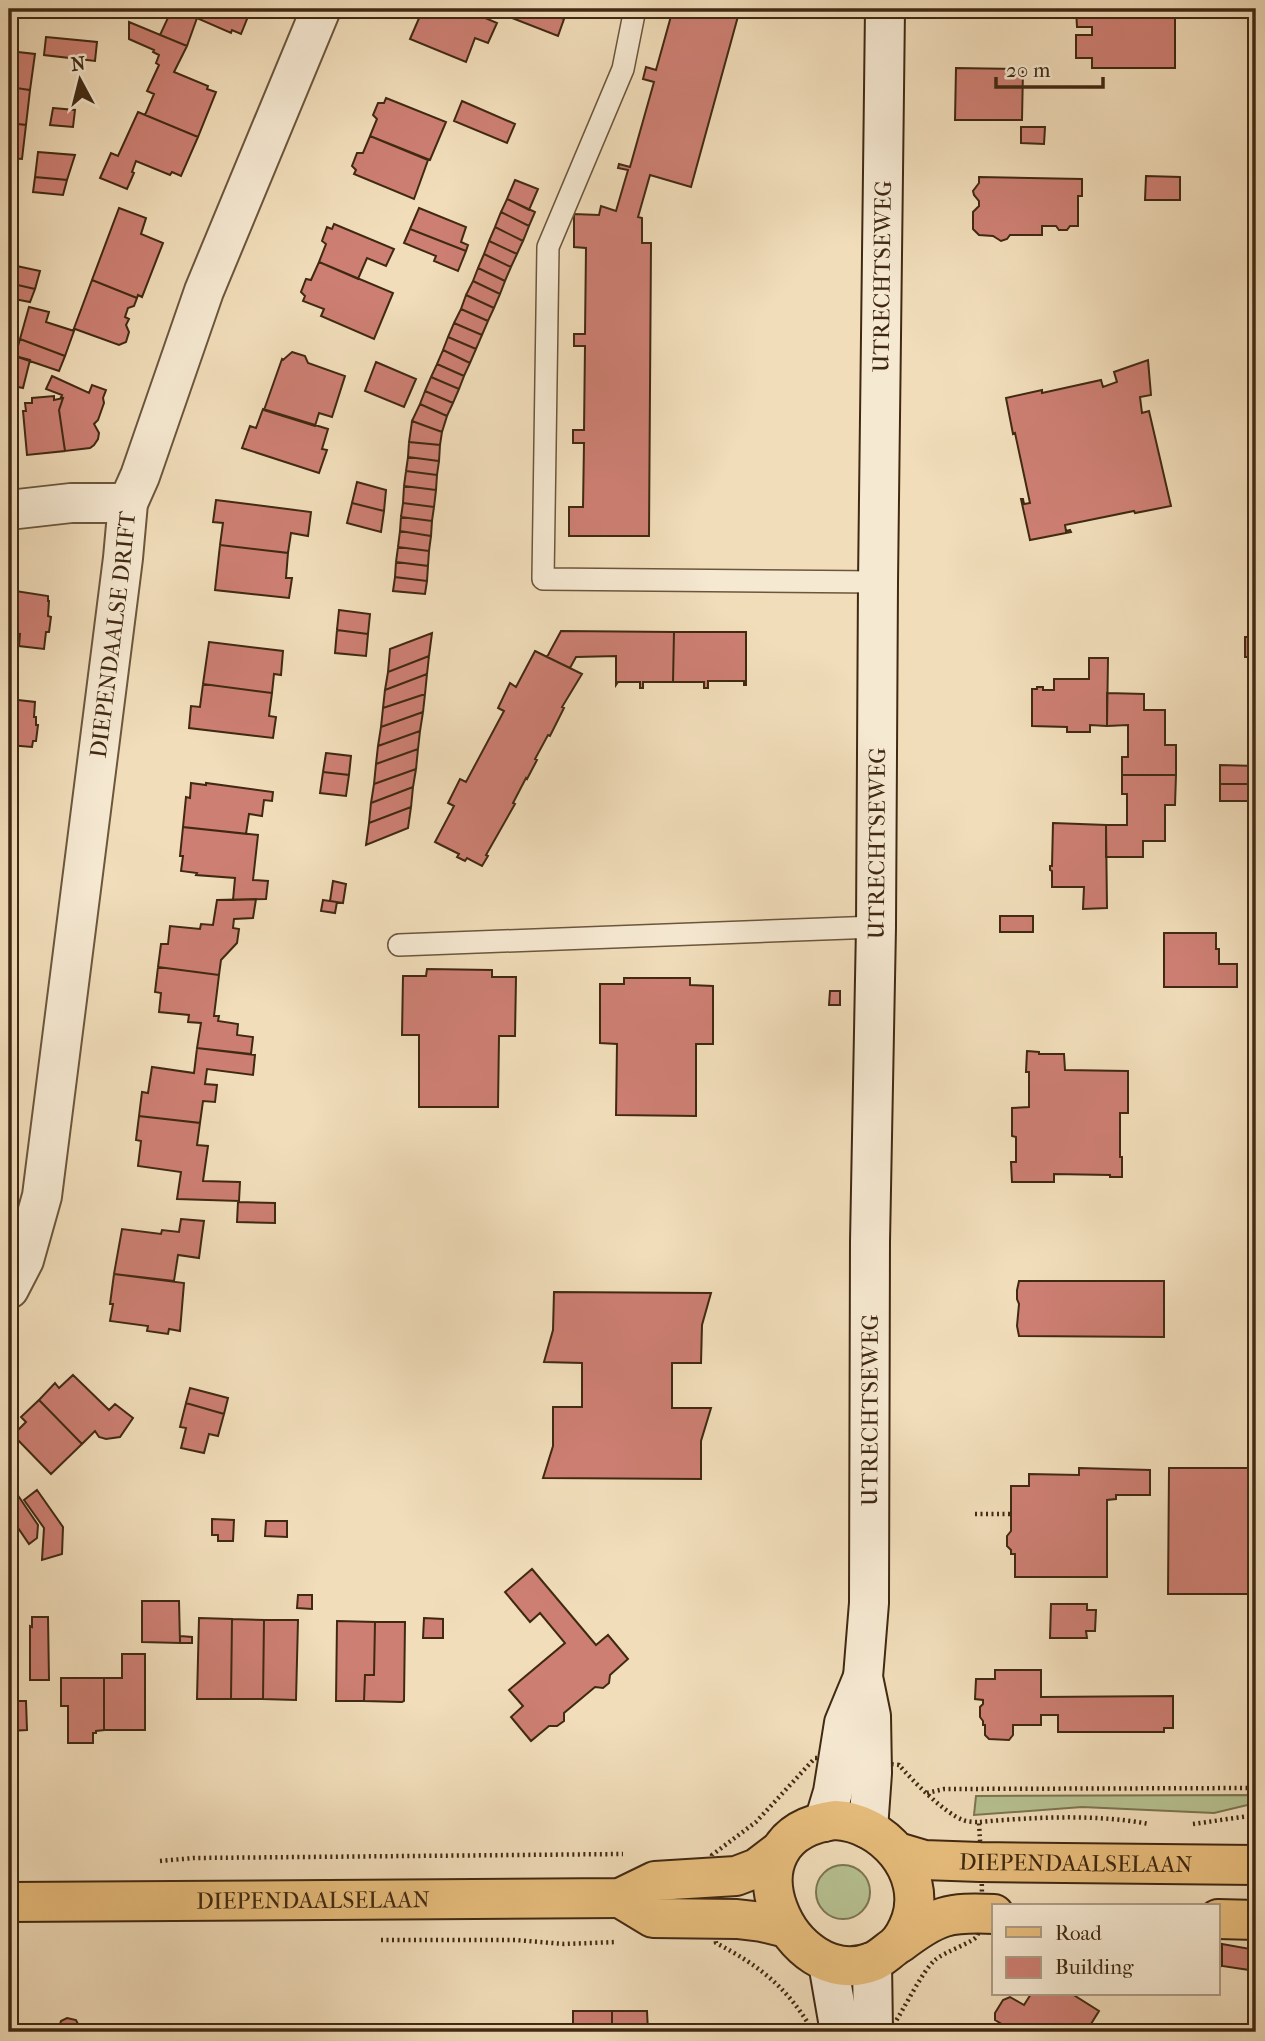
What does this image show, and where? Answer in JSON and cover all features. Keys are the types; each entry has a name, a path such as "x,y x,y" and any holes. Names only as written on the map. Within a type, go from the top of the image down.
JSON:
{"main road":[{"name":"DIEPENDAALSE DRIFT","path":"9,1289 23,1260 42,1196 128,503 140,476 204,291 321,9"},
{"name":"UTRECHTSEWEG","path":"824,1822 832,1792 855,1760 871,1716 863,1677 869,1603 870,1242 877,926 884,9"},
{"path":"9,510 71,503 128,503"},
{"name":"UTRECHTSEWEG","path":"855,1760 883,1841"},
{"path":"856,2031 886,1952 907,1931 915,1904 911,1876 905,1864 883,1841 850,1821 808,1826 792,1836 778,1852 774,1891 776,1904 787,1928 802,1944 828,1963 843,1966 886,1952 920,1927 938,1919 965,1912 987,1914"},
{"name":"DIEPENDAALSELAAN","path":"883,1841 924,1860 980,1863 1256,1865"},
{"name":"DIEPENDAALSELAAN","path":"9,1902 620,1898 655,1881 707,1863 736,1876 764,1864 778,1852"},
{"path":"620,1898 653,1918 711,1934 762,1922 787,1928"},
{"path":"1220,1919 1256,1920"},
{"path":"828,1963 856,2031"}],"lane":[{"path":"635,9 623,69 548,247 542,579 878,582"},
{"path":"399,945 877,926"}],"path":[{"path":"975,1514 1011,1514"},
{"path":"815,1758 899,1765 927,1793 964,1821 979,1822 980,1863 987,1914 978,1935 974,1941 944,1953 932,1962 894,2024 856,2031 811,2028 793,1999 776,1981 711,1934 707,1863 756,1822 815,1758"},
{"path":"927,1793 944,1789 1256,1788"},
{"name":"DIEPENDAALSELAAN","path":"1192,1825 1256,1815"},
{"name":"DIEPENDAALSELAAN","path":"979,1822 1120,1818 1156,1825"},
{"name":"DIEPENDAALSELAAN","path":"327,1858 630,1854"},
{"name":"DIEPENDAALSELAAN","path":"450,1941 516,1940 564,1944 618,1942"}],"green space":[{"path":"1256,1795 1256,1803 1214,1813 1082,1807 974,1815 976,1796"},
{"path":"843,1865 862,1873 870,1892 862,1911 843,1919 824,1911 816,1892 824,1873"}],"building":[{"path":"9,9 37,9 36,14 9,13"},
{"path":"172,9 251,9 241,34 232,30 231,33 197,18 187,46 160,35"},
{"path":"423,9 467,10 497,23 488,43 475,38 466,62 410,39"},
{"path":"498,9 538,9 564,19 558,36 497,12"},
{"path":"673,9 740,9 691,187 650,175 638,217 642,218 642,243 651,243 649,536 569,536 569,507 583,507 584,443 573,443 573,430 584,430 585,346 574,346 574,334 585,334 586,248 574,247 574,214 599,215 601,206 616,211 628,170 618,168 619,164 630,167 654,82 643,79 646,67 656,70"},
{"path":"1076,9 1175,9 1175,68 1092,68 1092,58 1076,58 1076,35 1092,35 1092,27 1077,27"},
{"path":"129,22 187,46 174,72 216,92 198,137 145,115 154,94 147,91 159,65 156,63 159,55 129,39"},
{"path":"46,37 97,42 95,61 44,55"},
{"path":"9,51 35,54 30,90 9,87"},
{"path":"956,68 1023,69 1022,120 955,120"},
{"path":"9,87 30,90 26,125 9,123"},
{"path":"386,98 446,122 430,160 370,136 377,119 373,115 378,103 384,103"},
{"path":"462,101 515,124 507,143 454,121"},
{"path":"53,108 75,110 73,127 50,125"},
{"path":"138,112 198,137 181,176 172,172 170,175 136,161 127,189 100,178 111,153 118,156"},
{"path":"9,123 26,125 22,159 9,158"},
{"path":"1021,127 1045,127 1044,144 1021,143"},
{"path":"370,136 428,160 414,199 354,174 356,170 352,166 357,153 363,153"},
{"path":"38,152 75,155 67,180 35,177"},
{"path":"1146,176 1180,177 1180,200 1145,200"},
{"path":"35,177 67,180 63,195 33,192"},
{"path":"979,177 1082,179 1082,196 1078,196 1078,226 1059,230 1056,226 1042,226 1042,235 1010,235 1001,241 993,236 979,235 973,229 973,212 979,206 979,201 973,191 979,183"},
{"path":"515,180 538,189 529,210 507,199"},
{"path":"507,199 535,212 529,226 501,212"},
{"path":"119,208 146,218 141,234 163,243 142,297 138,295 137,298 92,280"},
{"path":"419,208 466,227 461,242 468,245 466,251 410,229"},
{"path":"501,212 529,226 523,241 495,227"},
{"path":"334,224 394,249 386,266 367,258 358,279 319,262 326,244 322,241 327,227 332,229"},
{"path":"495,227 523,241 517,254 489,241"},
{"path":"410,229 466,251 458,271 434,261 436,256 404,243"},
{"path":"489,241 517,254 511,267 484,254"},
{"path":"484,254 511,267 505,281 478,268"},
{"path":"319,262 393,293 374,339 321,316 324,309 303,301 305,296 301,292 306,279 311,280"},
{"path":"12,265 40,271 35,289 9,283"},
{"path":"478,268 505,281 500,294 473,281"},
{"path":"92,280 137,298 134,306 128,308 125,317 129,319 126,325 129,332 126,342 119,345 75,329 73,331"},
{"path":"473,281 500,294 494,308 466,295"},
{"path":"9,283 35,289 30,302 9,298"},
{"path":"466,295 494,308 488,321 461,309"},
{"path":"29,307 49,312 46,322 74,331 65,356 20,339"},
{"path":"461,309 488,321 482,335 454,323"},
{"path":"454,323 482,335 476,349 448,337"},
{"path":"448,337 476,349 470,363 443,350"},
{"path":"20,339 65,356 59,371 15,356"},
{"path":"443,350 470,363 464,376 437,364"},
{"path":"292,352 305,356 308,363 345,376 332,417 319,413 315,426 264,410 282,359"},
{"path":"15,356 30,360 23,388 9,385"},
{"path":"1148,360 1151,395 1140,397 1142,413 1149,411 1171,506 1065,525 1066,531 1071,532 1030,540 1021,499 1024,504 1030,503 1006,398 1101,380 1103,387 1117,382 1114,372"},
{"path":"376,362 416,379 404,407 365,391"},
{"path":"437,364 464,376 459,389 431,377"},
{"path":"52,376 89,393 92,385 106,390 98,420 94,424 99,433 98,439 90,448 65,451 59,410 63,398 62,395 46,389"},
{"path":"431,377 459,389 453,403 425,391"},
{"path":"425,391 453,403 447,416 420,404"},
{"path":"54,396 54,400 63,398 59,410 65,451 27,455 23,411 26,411 25,403 32,403 32,398"},
{"path":"420,404 447,416 442,432 412,421"},
{"path":"263,409 328,429 322,449 327,450 319,473 242,448 250,426 256,428"},
{"path":"412,421 442,432 440,445 409,442"},
{"path":"409,442 440,445 439,461 408,457"},
{"path":"408,457 439,461 437,475 406,471"},
{"path":"406,471 437,475 436,490 404,486"},
{"path":"357,482 386,490 384,511 352,503"},
{"path":"404,486 436,490 434,507 403,503"},
{"path":"216,500 311,512 308,536 291,533 288,553 220,545 223,523 213,522"},
{"path":"352,503 384,511 381,532 347,523"},
{"path":"403,503 434,507 432,521 401,517"},
{"path":"401,517 432,521 431,536 400,531"},
{"path":"400,531 431,536 429,551 398,547"},
{"path":"220,545 288,553 286,578 292,578 289,598 215,590"},
{"path":"398,547 429,551 428,566 396,562"},
{"path":"396,562 428,566 427,581 395,577"},
{"path":"395,577 427,581 425,594 393,591"},
{"path":"9,590 48,596 48,616 51,617 44,649 19,646 20,634 9,633"},
{"path":"339,610 370,614 368,634 337,630"},
{"path":"337,630 368,634 366,656 335,653"},
{"path":"561,631 674,632 673,682 643,682 643,688 640,688 640,682 618,682 616,685 616,656 576,657 570,668 547,657"},
{"path":"674,632 746,632 746,685 744,681 708,681 708,688 704,688 704,682 673,682"},
{"path":"432,633 429,656 388,672 390,649"},
{"path":"1245,637 1256,637 1256,657 1245,657"},
{"path":"209,642 283,651 281,675 274,674 272,693 203,684"},
{"path":"535,651 582,674 562,707 564,708 550,736 548,735 535,759 537,760 482,866 467,858 465,861 457,857 459,854 435,842 454,806 448,803 460,779 466,782 504,711 498,708 510,683 516,687"},
{"path":"429,656 427,674 385,690 388,672"},
{"path":"1089,658 1108,658 1107,726 1090,725 1090,732 1067,732 1067,727 1032,726 1032,689 1043,687 1043,690 1054,690 1054,679 1089,679"},
{"path":"427,674 425,694 383,708 385,690"},
{"path":"203,684 272,693 269,716 276,717 273,738 189,728 191,706 200,707"},
{"path":"1107,693 1144,694 1144,710 1165,710 1165,745 1176,745 1176,775 1122,775 1122,757 1128,757 1128,725 1107,726"},
{"path":"425,694 423,712 381,727 383,708"},
{"path":"9,699 35,702 34,717 38,725 36,741 33,741 32,747 9,745"},
{"path":"423,712 420,731 378,746 381,727"},
{"path":"420,731 418,749 376,764 378,746"},
{"path":"9,745 16,746 10,802 9,801"},
{"path":"418,749 416,769 374,784 376,764"},
{"path":"326,753 351,756 349,775 323,772"},
{"path":"1220,765 1256,766 1256,784 1220,784"},
{"path":"416,769 413,787 371,803 374,784"},
{"path":"323,772 349,775 346,796 320,793"},
{"path":"1122,775 1176,775 1175,805 1165,805 1165,841 1143,841 1143,857 1106,857 1106,825 1127,825 1127,794 1122,794"},
{"path":"191,783 273,792 272,801 264,800 262,816 249,814 246,834 183,827 186,797 190,798"},
{"path":"1220,784 1256,784 1256,801 1220,801"},
{"path":"413,787 411,807 369,823 371,803"},
{"path":"411,807 408,828 366,845 369,823"},
{"path":"1053,823 1106,825 1107,908 1083,909 1084,887 1052,887 1050,866"},
{"path":"183,827 258,835 253,880 268,881 266,899 233,900 235,878 181,871"},
{"path":"333,881 346,884 343,903 330,901"},
{"path":"256,899 253,918 234,919 233,928 239,929 237,943 221,960 219,975 158,967 161,944 168,944 170,926 200,929 201,924 213,925 217,900"},
{"path":"323,900 337,902 335,913 321,911"},
{"path":"1000,916 1033,916 1033,932 1000,932"},
{"path":"1164,933 1216,933 1219,964 1237,964 1237,987 1164,987"},
{"path":"158,967 219,975 214,1016 219,1016 218,1021 238,1024 237,1035 253,1037 251,1054 197,1048 201,1023 188,1022 189,1015 159,1012 161,993 155,992"},
{"path":"427,969 492,970 492,977 516,977 515,1036 499,1036 498,1107 419,1107 419,1035 402,1035 403,976 426,976"},
{"path":"624,978 690,978 690,985 713,986 713,1044 696,1044 696,1116 616,1115 617,1044 600,1043 600,984 624,984"},
{"path":"830,991 840,991 840,1005 829,1005"},
{"path":"197,1048 255,1055 253,1075 207,1069 205,1084 217,1085 215,1102 203,1101 200,1123 139,1116 142,1092 148,1093 152,1067 194,1073"},
{"path":"1027,1051 1064,1054 1065,1070 1128,1071 1128,1113 1120,1113 1122,1177 1054,1174 1054,1182 1012,1182 1011,1162 1016,1162 1016,1137 1012,1136 1012,1108 1029,1107"},
{"path":"139,1116 200,1123 197,1145 208,1146 203,1181 240,1182 239,1201 177,1199 181,1172 138,1166 141,1141 136,1140"},
{"path":"238,1202 275,1203 275,1223 237,1222"},
{"path":"181,1219 204,1221 199,1258 178,1255 174,1281 114,1274 122,1229 161,1234 162,1230 179,1232"},
{"path":"114,1274 184,1283 180,1331 169,1329 168,1334 147,1331 148,1326 110,1321"},
{"path":"1019,1281 1164,1281 1164,1337 1019,1336"},
{"path":"554,1292 711,1293 702,1325 701,1363 672,1363 672,1408 711,1408 701,1441 701,1479 543,1478 553,1446 553,1407 582,1407 582,1363 544,1362 553,1330"},
{"path":"73,1375 109,1410 115,1404 133,1418 120,1437 106,1439 99,1437 95,1431 82,1444 39,1400 55,1383 59,1388"},
{"path":"190,1388 228,1398 224,1414 186,1403"},
{"path":"39,1400 82,1444 51,1474 13,1435 26,1422 21,1417"},
{"path":"186,1403 224,1414 218,1436 209,1434 204,1453 181,1448 186,1428 180,1427"},
{"path":"1079,1468 1150,1470 1150,1495 1116,1495 1116,1499 1107,1500 1107,1577 1015,1577 1015,1554 1011,1554 1007,1546 1007,1536 1011,1531 1011,1486 1029,1486 1029,1474 1079,1475"},
{"path":"1169,1468 1256,1468 1256,1596 1168,1594"},
{"path":"37,1490 63,1527 62,1554 42,1560 44,1528 24,1500"},
{"path":"17,1494 38,1525 37,1538 29,1544 12,1519 9,1521 9,1499"},
{"path":"212,1519 234,1520 233,1541 218,1541 218,1535 212,1535"},
{"path":"266,1521 287,1521 287,1537 265,1536"},
{"path":"532,1569 596,1645 608,1635 628,1659 610,1675 609,1683 603,1688 595,1687 564,1713 564,1721 557,1726 549,1726 531,1741 511,1717 523,1706 509,1690 565,1643 540,1613 530,1622 505,1592"},
{"path":"298,1595 312,1595 312,1609 297,1608"},
{"path":"142,1601 179,1601 180,1643 142,1642"},
{"path":"1051,1604 1087,1604 1087,1610 1096,1610 1095,1631 1086,1631 1087,1638 1050,1638"},
{"path":"32,1617 48,1617 49,1680 30,1680"},
{"path":"199,1618 232,1619 231,1699 197,1699"},
{"path":"424,1618 443,1619 443,1638 423,1638"},
{"path":"232,1619 264,1620 263,1699 231,1699"},
{"path":"264,1620 298,1620 296,1700 263,1699"},
{"path":"337,1621 375,1622 374,1675 365,1675 364,1701 336,1701"},
{"path":"375,1622 405,1622 402,1702 364,1701 365,1675 374,1675"},
{"path":"180,1636 192,1637 192,1643 180,1643"},
{"path":"122,1654 145,1654 145,1730 104,1730 104,1678 122,1678"},
{"path":"995,1670 1041,1670 1041,1697 1173,1696 1173,1728 1164,1728 1164,1732 1058,1732 1058,1715 1041,1715 1041,1725 1013,1725 1013,1735 1009,1740 989,1739 985,1735 985,1725 980,1717 983,1700 975,1699 976,1679 995,1679"},
{"path":"61,1678 104,1678 104,1730 93,1733 93,1743 68,1743 68,1706 61,1706"},
{"path":"9,1701 26,1701 27,1730 9,1731"},
{"path":"1220,1944 1222,1944 1220,1966"},
{"path":"1222,1944 1256,1950 1256,1971 1222,1966"},
{"path":"1030,1996 1075,1996 1099,2011 1086,2032 1015,2032 995,2020 995,2013 1003,2000 1010,1997 1024,2005"},
{"path":"573,2011 612,2011 612,2032 573,2032"},
{"path":"612,2011 647,2011 648,2032 612,2032"},
{"path":"67,2018 76,2020 83,2032 56,2032 61,2021"},
{"path":"488,2028 510,2028 510,2032 488,2032"}]}
